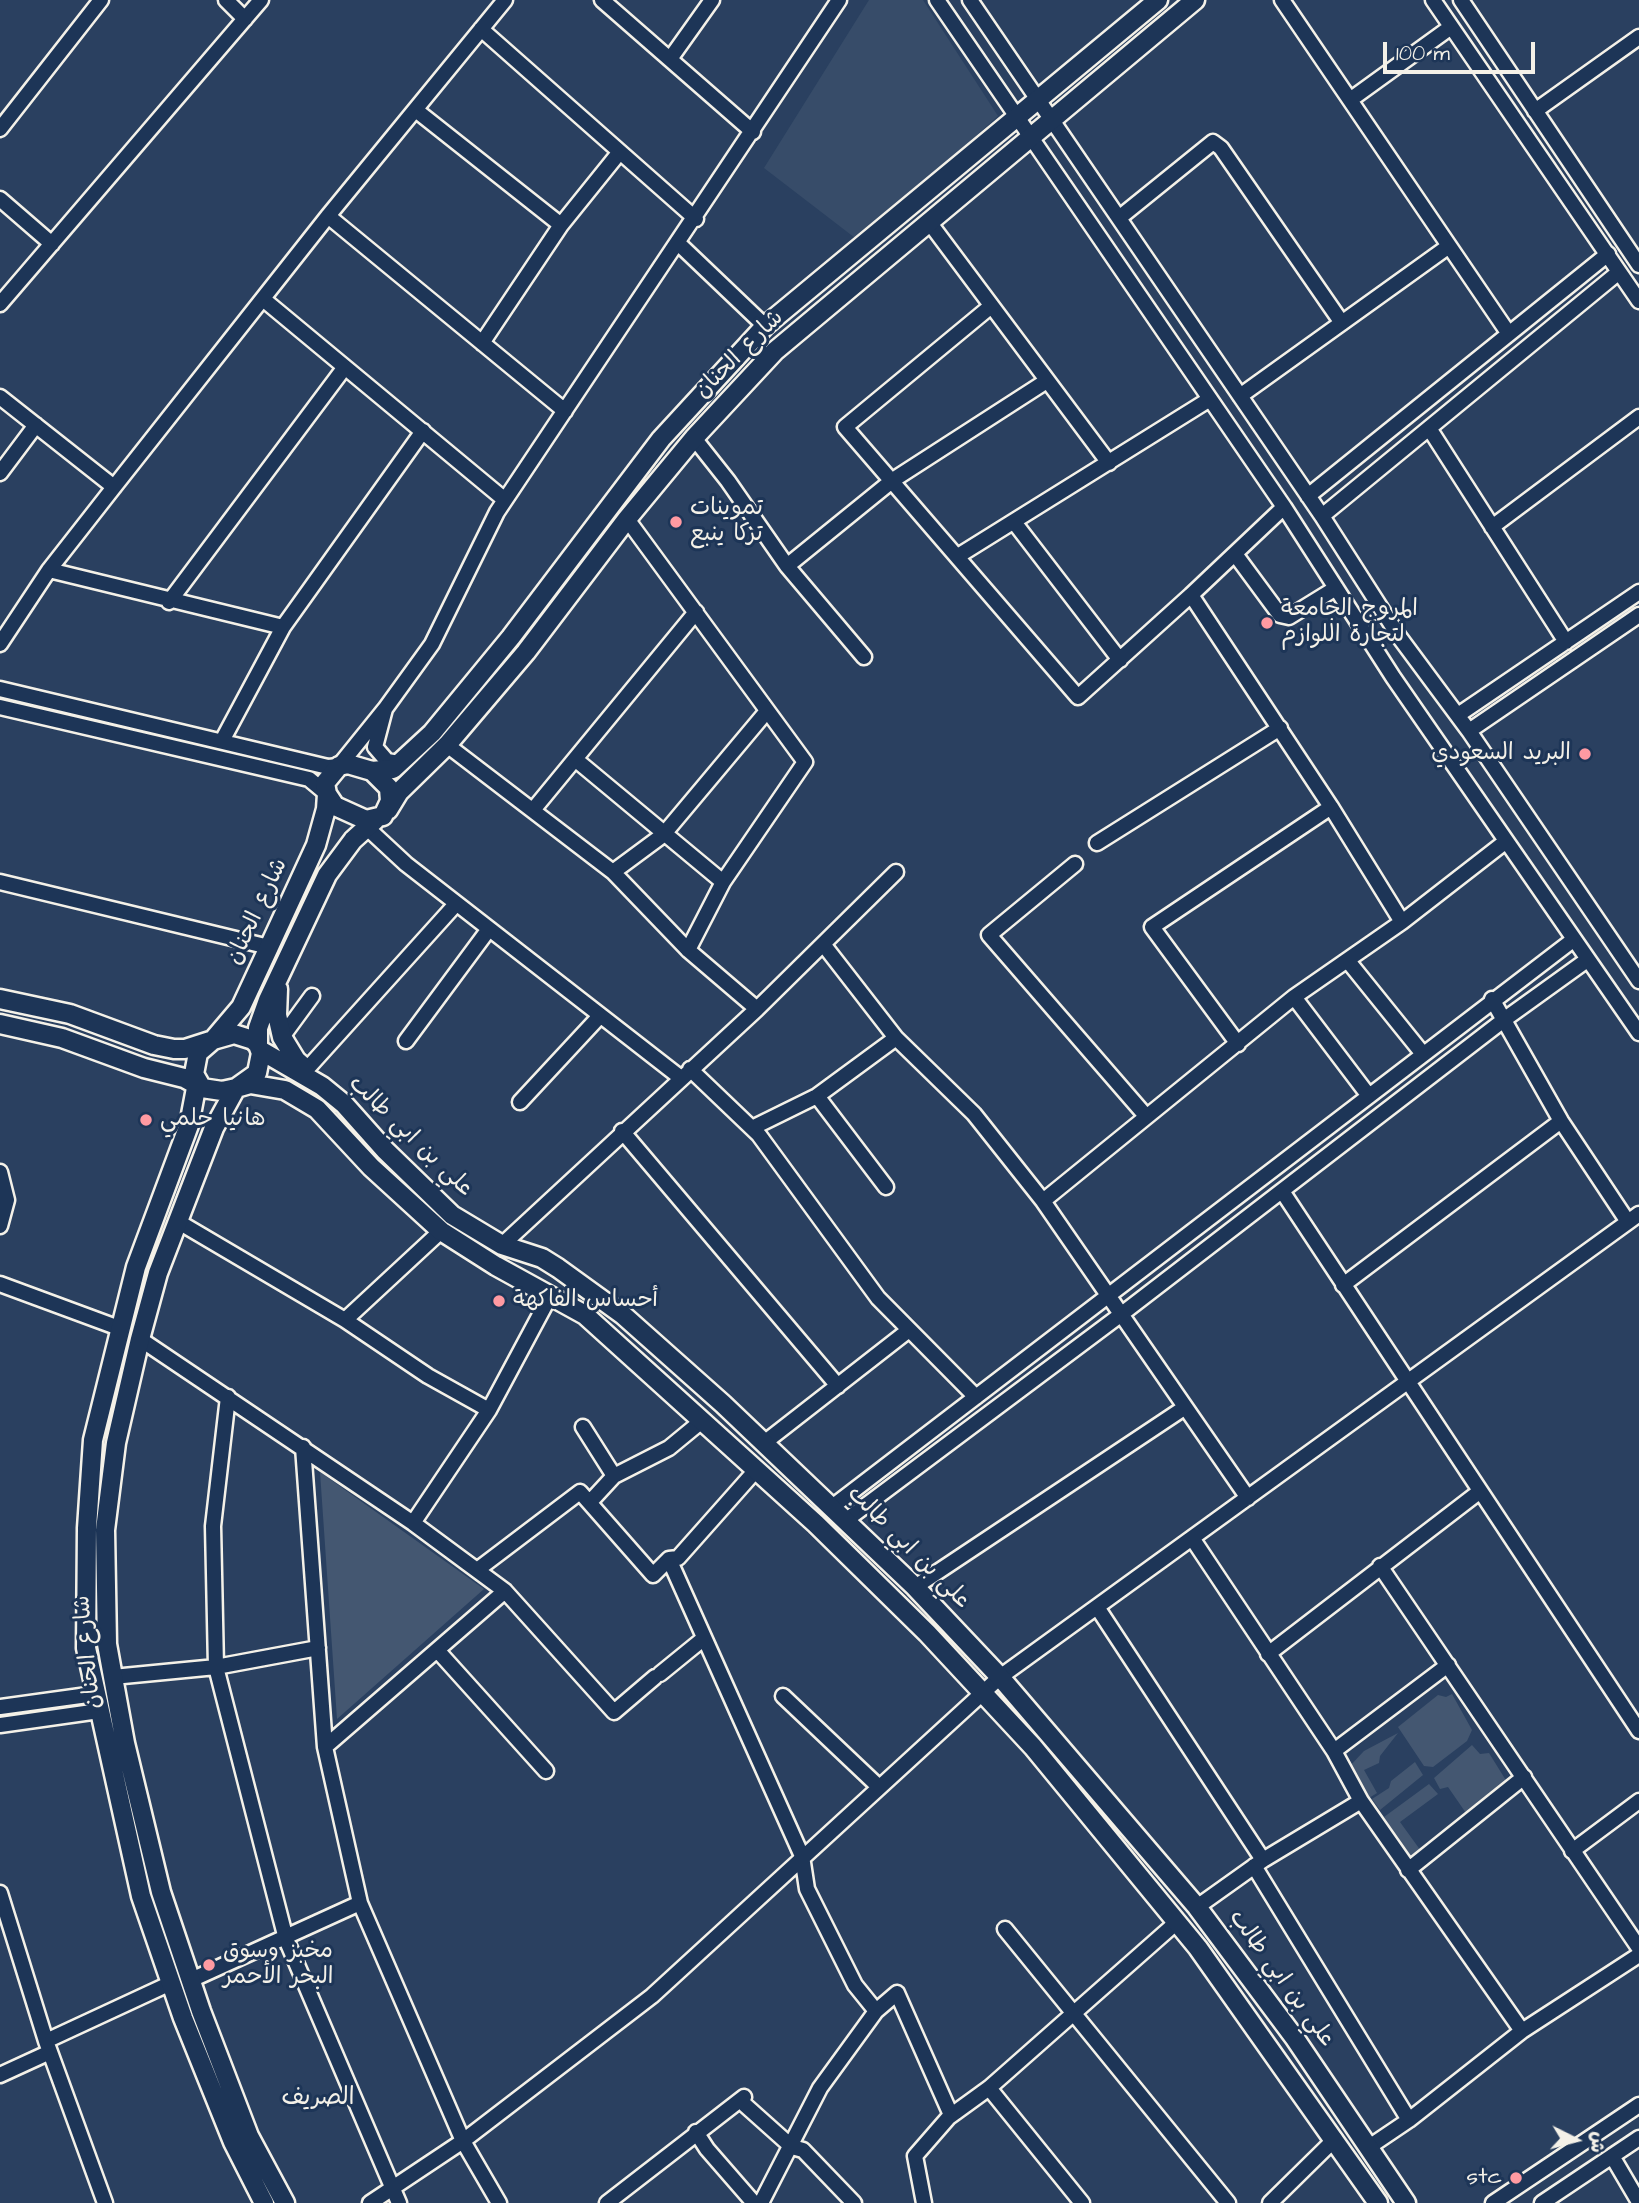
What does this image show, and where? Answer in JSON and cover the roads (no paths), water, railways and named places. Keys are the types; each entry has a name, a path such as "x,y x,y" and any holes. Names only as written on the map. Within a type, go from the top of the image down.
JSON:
{"main road":[{"name":"شارع الحنان","path":"372,771 382,772 400,763 432,733 511,637 661,439 765,326 1158,0"},
{"name":"شارع الحنان","path":"259,1047 258,1028 327,875 339,856 447,745 526,652 627,519 694,438 775,351 1195,0"},
{"path":"358,765 372,771 389,788 373,820 344,813 327,794 326,783 338,766 358,765"},
{"name":"شارع الحنان","path":"213,1040 241,1007 269,947 316,845 327,794"},
{"path":"283,969 277,1003 282,1037 296,1060 322,1086"},
{"path":"0,999 70,1014 145,1042 174,1049 186,1049 234,1034 253,1040 259,1047 257,1073 236,1088 222,1091 144,1068 62,1038 0,1024"},
{"path":"199,1086 194,1063 202,1048 213,1040"},
{"name":"علي بن ابي طالب","path":"259,1047 322,1086 452,1215 502,1245 542,1258 623,1315 764,1443 915,1587 1000,1677 1197,1907 1294,2037 1406,2203"},
{"name":"علي بن ابي طالب","path":"236,1088 250,1084 266,1085 285,1090 317,1109 371,1167 441,1231 585,1315 757,1469 890,1597 982,1691 1064,1783 1177,1923 1335,2139 1378,2203"},
{"name":"شارع الحنان","path":"199,1086 195,1109 135,1266 93,1440 88,1515 86,1648 141,1896 171,1983 233,2142 264,2203"},
{"name":"شارع الحنان","path":"236,1088 214,1128 177,1221 158,1273 140,1339 116,1443 105,1530 107,1644 125,1743 161,1892 249,2136 285,2203"}],"street":[{"path":"0,128 100,0"},
{"path":"226,0 245,19"},
{"path":"0,304 261,0"},
{"path":"0,644 49,570 114,487 328,216 417,111 505,0"},
{"path":"602,0 753,132"},
{"path":"670,59 712,0"},
{"path":"0,689 222,740 320,766 338,766 385,709 432,644 505,500 696,219 839,0"},
{"path":"937,0 1284,507 1505,842 1639,1033"},
{"path":"970,0 1322,516 1400,638 1458,715 1639,981"},
{"path":"1282,0 1509,334"},
{"path":"1433,0 1639,300"},
{"path":"1461,0 1639,265"},
{"path":"1350,100 1451,27"},
{"path":"481,29 696,219"},
{"path":"1535,111 1636,44"},
{"path":"417,111 561,225"},
{"path":"1119,218 1213,142 1221,148 1342,323"},
{"path":"482,342 561,225 620,153"},
{"path":"0,199 52,244"},
{"path":"328,216 565,411"},
{"path":"929,222 1045,382 1109,463"},
{"path":"679,244 765,326"},
{"path":"1240,396 1449,246"},
{"path":"1308,496 1608,254"},
{"path":"1322,516 1619,272"},
{"path":"263,299 505,500"},
{"path":"990,307 845,428 893,480 1078,697 1284,507"},
{"path":"169,602 345,367"},
{"path":"787,566 893,480 1045,382"},
{"path":"0,397 114,487"},
{"path":"958,556 1210,399"},
{"path":"1492,527 1639,417"},
{"path":"0,473 36,425"},
{"path":"1429,428 1566,642"},
{"path":"222,740 283,627 423,431"},
{"path":"694,438 728,481 787,566 864,657"},
{"path":"627,519 805,762 723,882 688,950"},
{"path":"1014,522 1120,660"},
{"path":"1235,554 1280,615 1289,617 1336,588"},
{"path":"49,570 169,602 283,627"},
{"path":"1458,715 1639,592"},
{"path":"1191,595 1280,727 1402,922"},
{"path":"533,810 696,612"},
{"path":"1469,731 1639,615"},
{"path":"0,707 309,779 327,794"},
{"path":"385,709 375,747 387,761 400,763"},
{"path":"613,872 663,835 767,711"},
{"path":"1097,843 1280,727"},
{"path":"447,745 613,872 688,950 757,1009"},
{"path":"575,759 663,835 723,882"},
{"path":"1238,1044 1152,928 1331,807"},
{"path":"373,820 406,864 599,1017 685,1074 752,1128 878,1298 976,1398"},
{"path":"1043,1202 1294,997 1402,922 1505,842"},
{"path":"1075,864 989,935 1146,1116"},
{"path":"502,1245 622,1131 757,1009 896,872"},
{"path":"0,882 269,947"},
{"path":"307,1069 456,904"},
{"path":"406,1041 489,929"},
{"path":"832,1507 1111,1295 1492,999 1573,940"},
{"path":"823,944 896,1038 974,1114 1043,1202 1111,1295 1184,1408 1248,1498"},
{"path":"1625,960 1639,952"},
{"path":"845,1521 1123,1313 1505,1018 1587,960"},
{"path":"1348,961 1423,1054"},
{"path":"282,1037 312,996"},
{"path":"1294,997 1369,1096"},
{"path":"370,2203 463,2141 652,1996 982,1691 1633,1218 1561,1121 1492,999"},
{"path":"520,1102 599,1017"},
{"path":"752,1128 817,1096 896,1038"},
{"path":"817,1096 886,1187"},
{"path":"1343,1285 1561,1121"},
{"path":"622,1131 838,1386"},
{"path":"0,1172 7,1200 0,1226"},
{"path":"1282,1191 1639,1731"},
{"path":"177,1221 345,1320 428,1376 489,1410"},
{"path":"345,1320 441,1231"},
{"path":"0,1284 119,1328"},
{"path":"413,1522 489,1410 550,1296"},
{"path":"764,1443 909,1330"},
{"path":"140,1339 413,1522 506,1591 614,1712 703,1639"},
{"path":"228,1397 213,1526 216,1667 286,1939 399,2203"},
{"path":"915,1587 1184,1408"},
{"path":"590,1502 614,1476 669,1448 703,1420"},
{"path":"583,1427 614,1476"},
{"path":"303,1447 325,1747 360,1903 463,2141 499,2203"},
{"path":"477,1570 580,1492 653,1575 669,1559 678,1558 757,1469"},
{"path":"1268,1654 1479,1492"},
{"path":"1192,1538 1334,1751 1361,1801 1522,2031"},
{"path":"669,1559 802,1856 807,1889 855,1985 876,2011"},
{"path":"1380,1566 1639,1948"},
{"path":"325,1747 506,1591"},
{"path":"1097,1607 1258,1863 1409,2120"},
{"path":"113,1677 216,1667 318,1648"},
{"path":"437,1650 546,1771"},
{"path":"1334,1751 1448,1665"},
{"path":"783,1696 878,1786"},
{"path":"0,1707 97,1702"},
{"path":"0,1725 97,1702"},
{"path":"1408,1871 1524,1777"},
{"path":"1197,1907 1258,1863 1361,1801"},
{"path":"1572,1851 1639,1801"},
{"path":"0,1893 48,2046 105,2203"},
{"path":"191,1980 360,1903"},
{"path":"924,2203 916,2176 915,2156 951,2115 989,2088 1177,1923"},
{"path":"1005,1929 1228,2203"},
{"path":"1369,2147 1409,2120 1522,2031 1639,1955"},
{"path":"0,2075 48,2046 171,1983"},
{"path":"761,2203 820,2088 876,2011 897,1993 951,2115"},
{"path":"989,2088 1082,2203"},
{"path":"607,2203 696,2132 745,2101 792,2147 803,2150 854,2203"},
{"path":"1493,2203 1639,2105"},
{"path":"696,2132 707,2149 754,2203"},
{"path":"1542,2203 1639,2138"},
{"path":"1270,2203 1335,2139"},
{"path":"1612,2156 1639,2202"}],"place":[{"name":"تموينات تركا ينبع","path":"676,522"},
{"name":"المروج الجامعة لتجارة اللوازم","path":"1267,623"},
{"name":"البريد السعودي","path":"1585,754"},
{"name":"هانيا حلمي","path":"146,1120"},
{"name":"أحساس الفاكهة","path":"499,1301"},
{"name":"مخبز وسوق البحر الأحمر","path":"209,1965"},
{"name":"stc","path":"1516,2178"}],"district":[{"name":"الصريف","path":"318,2099"}]}
